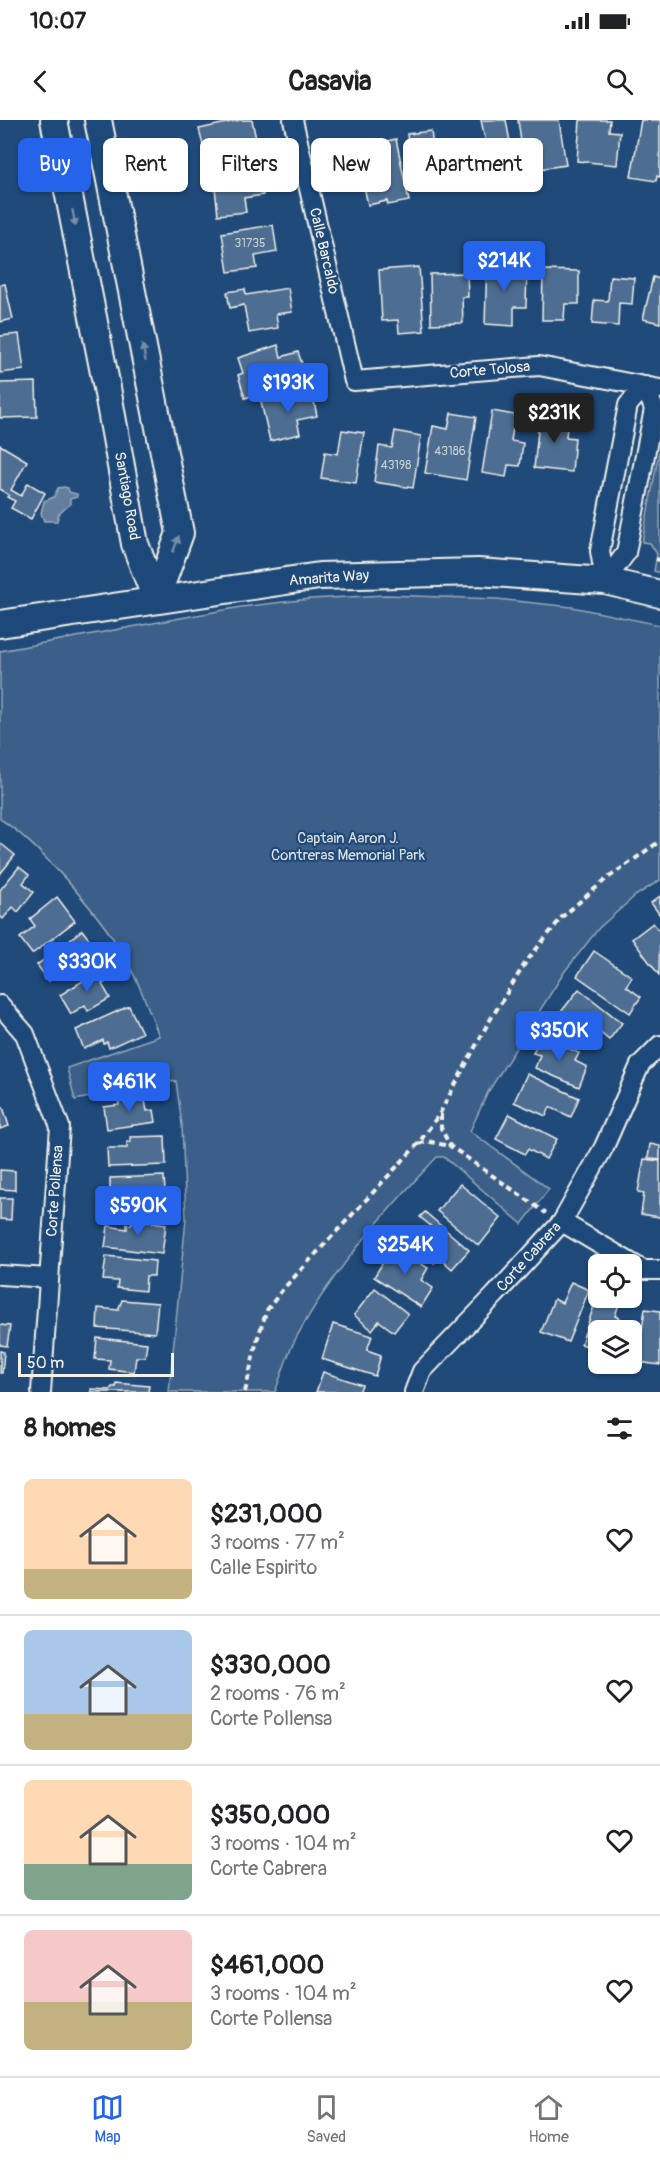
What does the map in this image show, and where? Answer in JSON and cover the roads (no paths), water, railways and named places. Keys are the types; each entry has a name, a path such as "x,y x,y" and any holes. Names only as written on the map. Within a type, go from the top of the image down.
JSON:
{"street":[{"name":"Santiago Road","path":"54,120 105,377 135,544 156,599"},
{"path":"98,120 180,533 156,599"},
{"name":"Calle Barcaldo","path":"298,121 354,381"},
{"name":"Corte Tolosa","path":"354,381 539,366 652,387"},
{"path":"605,581 626,553 654,409 652,387"},
{"path":"605,581 600,551 628,405 652,387"},
{"name":"Amarita Way","path":"0,624 319,576 478,572 605,581 660,594"},
{"name":"Corte Pollensa","path":"0,1005 25,1034 60,1127 41,1392"},
{"name":"Corte Cabrera","path":"414,1392 422,1371 562,1222 604,1147 640,1065 660,1046"},
{"path":"562,1222 643,1269 660,1270"},
{"path":"0,1275 49,1278"}],"park label":[{"name":"Captain Aaron J. Contreras Memorial Park","path":"348,846"}]}
